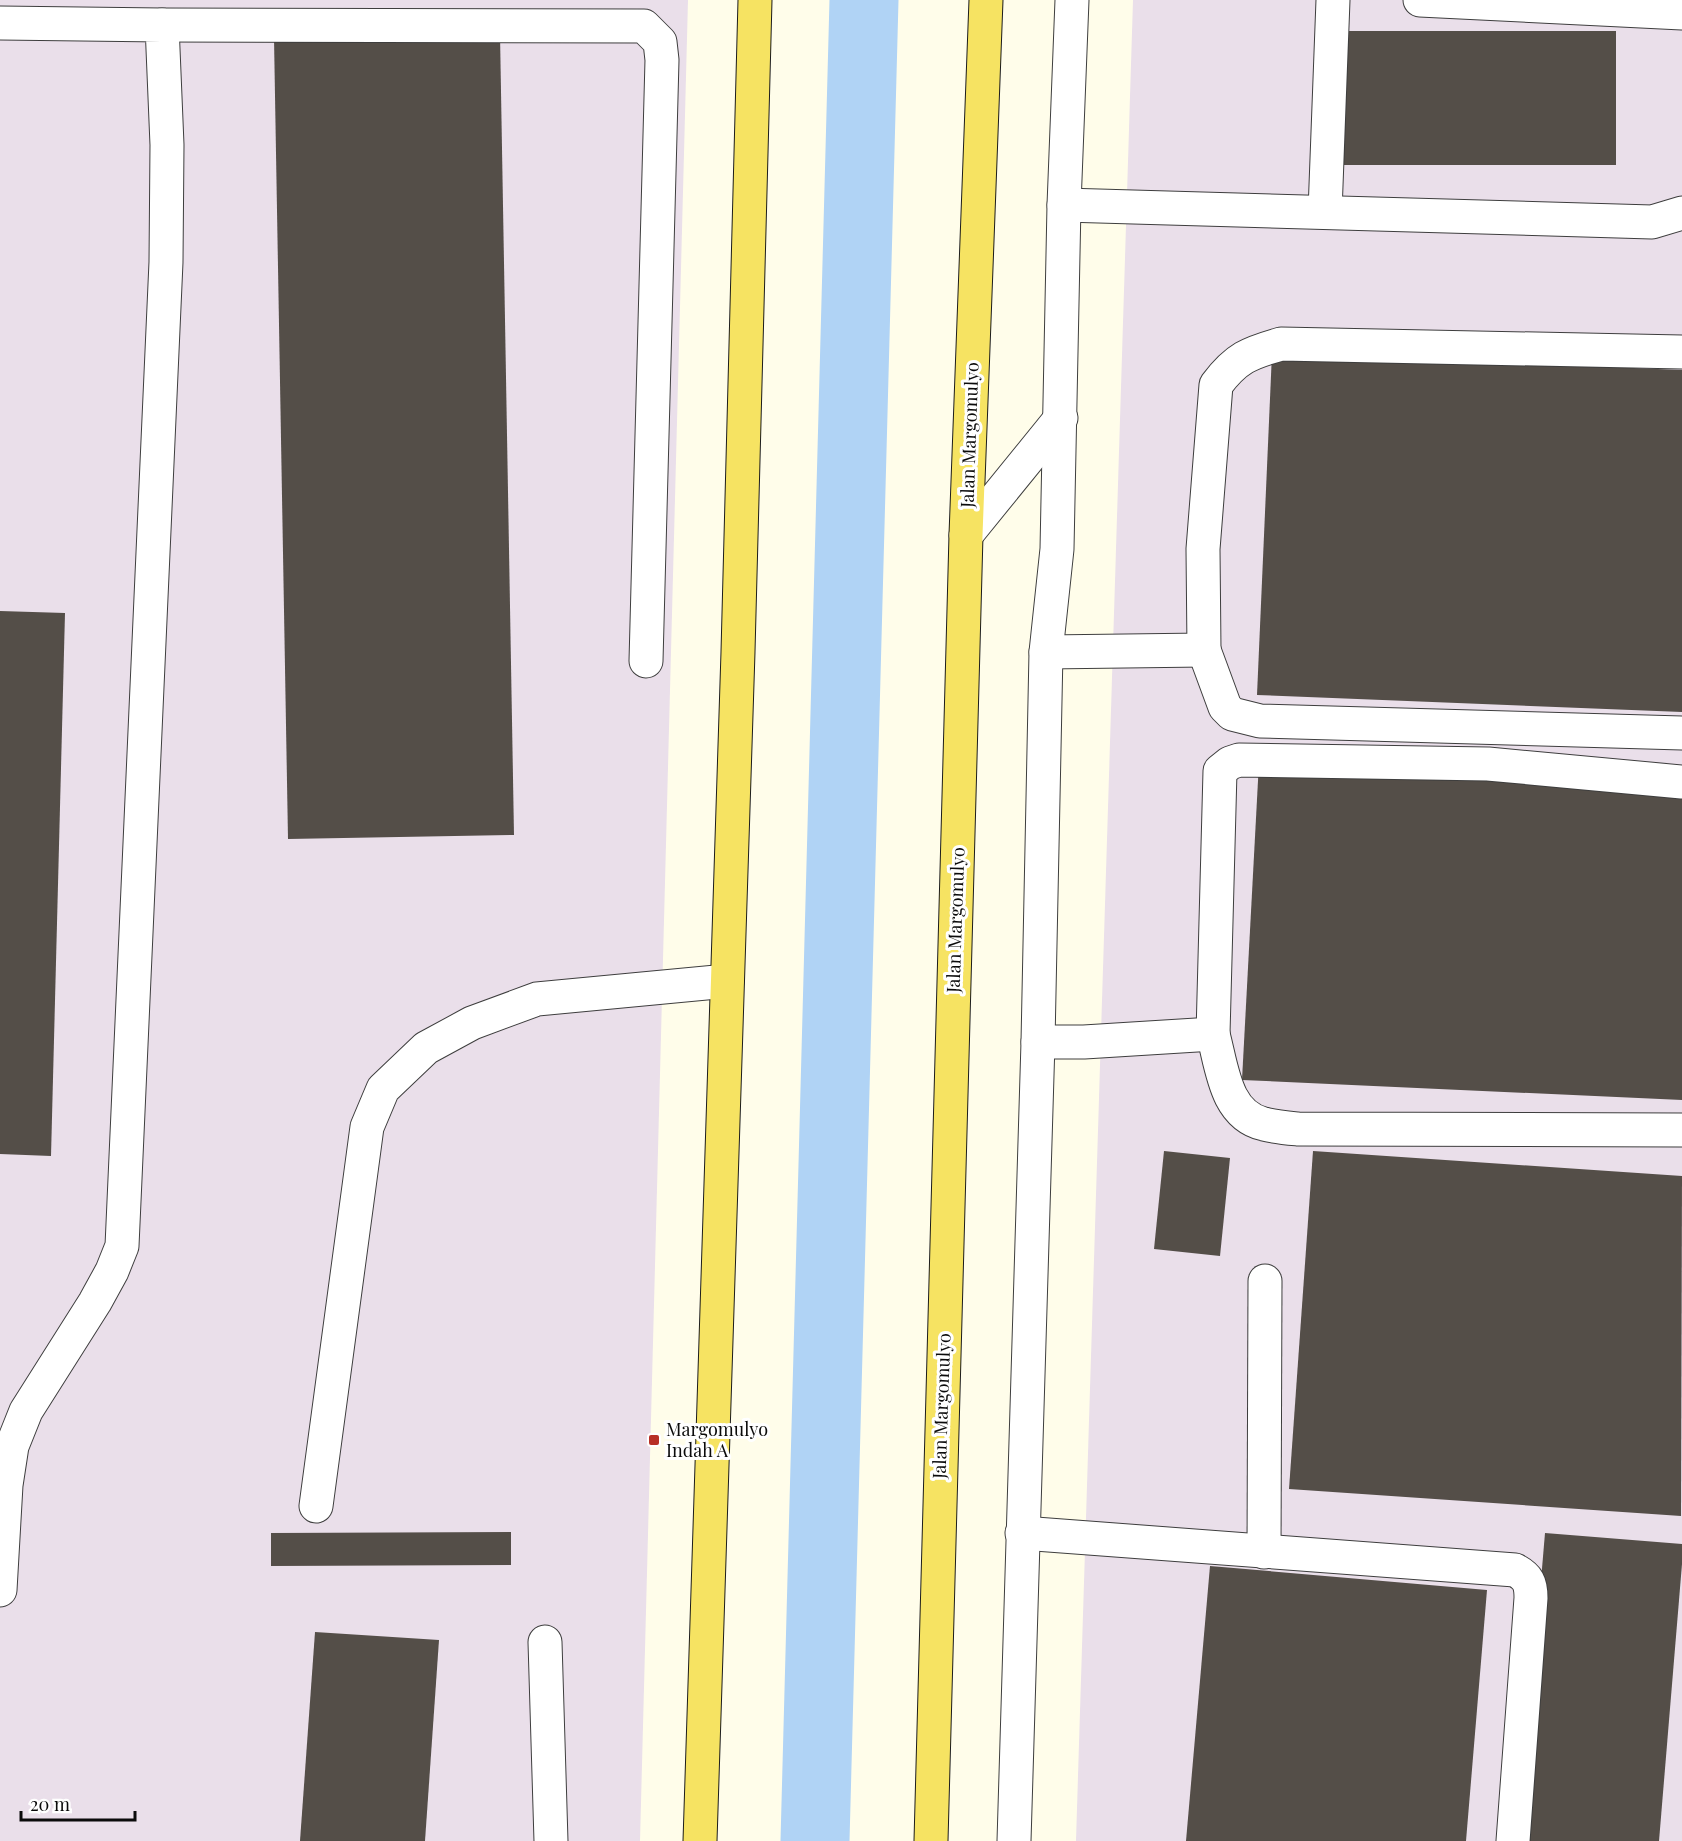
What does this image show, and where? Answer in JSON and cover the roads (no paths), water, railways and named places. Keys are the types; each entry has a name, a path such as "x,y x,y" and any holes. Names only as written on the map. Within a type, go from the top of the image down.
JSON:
{"main road":[{"path":"700,1841 738,652 755,0"},
{"name":"Jalan Margomulyo","path":"931,1841 966,535 986,0"}],"lane":[{"path":"1014,1841 1038,1042 1046,652 1057,549 1064,205 1072,0"},
{"path":"1325,212 1333,0"},
{"path":"1420,0 1682,13"},
{"path":"0,22 162,25 644,26 660,42 662,60 646,661"},
{"path":"0,1590 6,1485 12,1446 26,1411 95,1302 112,1272 122,1246 166,262 167,145 162,25"},
{"path":"1064,205 1652,222 1682,213"},
{"path":"1682,352 1281,344 1252,352 1228,368 1216,385 1203,549 1204,650 1225,707 1232,714 1251,720 1682,733"},
{"path":"966,535 1061,418"},
{"path":"1046,652 1204,650"},
{"path":"1682,782 1488,764 1239,760 1230,763 1220,771 1213,1034 1230,1097 1245,1115 1262,1124 1298,1129 1682,1130"},
{"path":"316,1506 368,1127 383,1089 426,1048 472,1023 537,999 727,981"},
{"path":"1038,1042 1084,1042 1213,1034"},
{"path":"1264,1552 1265,1281"},
{"path":"1022,1533 1515,1570 1525,1576 1531,1585 1532,1598 1513,1841"},
{"path":"545,1642 551,1841"}],"waterway":[{"path":"815,1841 864,0"}],"place":[{"name":"Margomulyo Indah A","path":"654,1440"}]}
